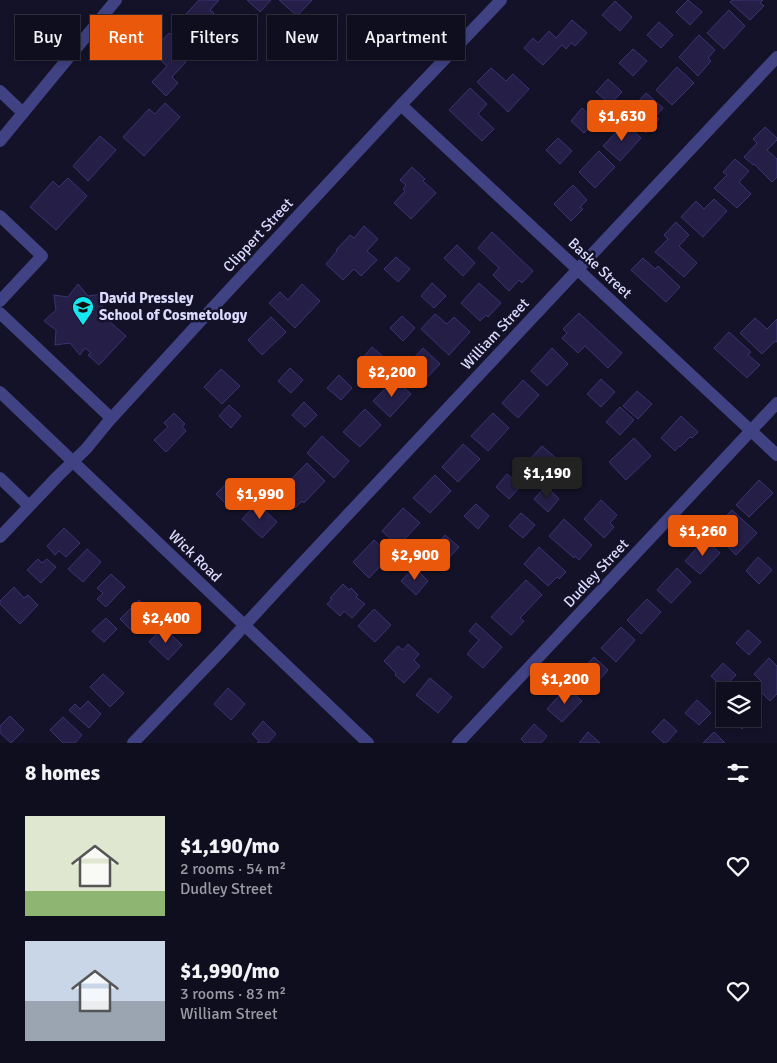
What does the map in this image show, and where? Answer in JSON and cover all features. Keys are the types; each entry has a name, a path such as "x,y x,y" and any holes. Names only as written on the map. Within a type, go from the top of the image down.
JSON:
{"street":[{"path":"0,141 116,0"},
{"name":"Clippert Street","path":"0,537 74,462 111,418 501,0"},
{"name":"William Street","path":"134,743 777,57"},
{"path":"0,91 23,113"},
{"name":"Baske Street","path":"401,105 777,455"},
{"path":"0,301 42,256 3,223"},
{"path":"0,313 111,418"},
{"name":"Wick Road","path":"0,392 368,743"},
{"name":"Dudley Street","path":"458,743 777,402"},
{"path":"0,478 29,506"}],"building":[{"path":"199,0 219,0 210,10 214,13 212,15 185,15"},
{"path":"247,0 271,0 260,12"},
{"path":"279,0 312,0 296,15"},
{"path":"688,0 702,12 690,25 676,12"},
{"path":"732,0 763,0 760,3 764,6 750,20 730,2"},
{"path":"615,1 632,17 620,31 602,15"},
{"path":"729,10 745,26 724,49 707,33"},
{"path":"572,20 587,33 575,46 571,43 566,49 562,45 543,65 524,48 533,38 538,43 549,31 556,38"},
{"path":"659,22 673,35 661,48 647,35"},
{"path":"169,33 172,36 172,60 184,60 186,62 172,77 178,83 166,96 152,82 167,66 160,60 162,60 162,40"},
{"path":"699,35 715,50 708,58 711,61 698,76 679,57"},
{"path":"633,49 647,61 633,76 619,63"},
{"path":"677,67 694,83 672,105 656,90"},
{"path":"491,68 506,81 513,74 529,89 508,112 477,82"},
{"path":"608,79 622,92 610,104 596,92"},
{"path":"470,88 487,104 478,114 494,129 482,141 449,110"},
{"path":"646,93 663,108 656,116 659,119 646,133 626,115"},
{"path":"165,103 180,117 144,156 123,137 149,109 155,114"},
{"path":"582,108 596,121 584,133 571,121"},
{"path":"625,123 641,138 620,161 603,146"},
{"path":"765,127 777,138 767,150 777,159 777,177 772,182 744,157 757,143 753,139"},
{"path":"100,136 116,150 88,181 73,166"},
{"path":"558,138 572,151 560,164 546,150"},
{"path":"599,151 615,167 595,188 579,172"},
{"path":"735,159 749,171 739,182 751,194 737,208 714,188 727,175 723,172"},
{"path":"412,167 436,193 411,219 394,203 405,191 403,189 406,185 400,180"},
{"path":"68,178 87,196 56,230 30,207 53,181 59,187"},
{"path":"573,185 587,200 580,207 583,209 571,221 554,204"},
{"path":"714,199 727,211 703,237 681,217 696,201 704,209"},
{"path":"676,222 689,235 679,246 697,263 684,277 655,252 668,239 664,235"},
{"path":"364,226 378,239 367,251 377,260 361,276 354,269 343,280 326,264 350,235 354,238"},
{"path":"492,232 533,271 522,283 519,280 509,291 493,275 499,268 478,248"},
{"path":"457,245 475,263 463,276 444,258"},
{"path":"396,257 410,269 398,282 384,269"},
{"path":"643,258 655,269 658,266 680,287 666,302 631,270"},
{"path":"432,283 446,296 434,308 421,296"},
{"path":"479,283 501,303 488,317 486,315 480,321 461,303"},
{"name":"David Pressley School of Cosmetology","path":"78,284 88,296 103,294 102,309 114,318 110,322 126,336 99,365 88,355 91,353 85,348 80,355 70,343 55,345 56,330 44,321 56,310 54,295 68,297"},
{"path":"302,284 320,301 295,328 269,303 280,292 288,300"},
{"path":"579,313 622,353 608,368 585,346 578,353 562,338 567,333 563,329"},
{"path":"435,314 447,324 454,317 470,332 449,355 421,329"},
{"path":"402,316 415,328 403,341 390,328"},
{"path":"271,317 286,332 262,355 248,340"},
{"path":"755,318 767,329 777,319 777,342 775,341 762,354 740,333"},
{"path":"729,332 751,352 748,355 760,365 747,378 714,348"},
{"path":"372,347 386,359 374,372 361,360"},
{"path":"423,348 440,364 418,387 402,371"},
{"path":"552,348 568,364 547,386 531,371"},
{"path":"290,368 303,380 291,393 278,381"},
{"path":"221,369 240,386 222,404 204,387"},
{"path":"339,375 352,388 341,400 327,388"},
{"path":"395,379 411,394 390,417 373,401"},
{"path":"601,379 615,392 601,407 587,394"},
{"path":"523,380 539,395 518,418 502,403"},
{"path":"637,391 652,404 638,419 623,406"},
{"path":"304,402 317,415 305,427 292,415"},
{"path":"229,405 241,416 231,428 219,416"},
{"path":"620,407 634,420 620,435 606,422"},
{"path":"365,409 381,425 360,447 343,432"},
{"path":"174,413 185,424 182,426 186,431 166,452 154,440 168,427 164,423"},
{"path":"493,413 509,428 488,451 471,436"},
{"path":"681,416 698,432 675,451 661,438"},
{"path":"322,436 349,461 334,478 307,453"},
{"path":"634,438 651,456 626,480 609,462"},
{"path":"463,444 480,459 458,482 442,467"},
{"path":"542,446 556,458 544,471 530,459"},
{"path":"307,463 325,481 304,503 302,501 295,508 279,492"},
{"path":"507,474 521,486 509,499 496,487"},
{"path":"435,475 451,491 430,513 413,498"},
{"path":"759,480 773,493 749,517 736,505"},
{"path":"228,482 241,494 229,507 216,494"},
{"path":"546,486 559,499 548,512 534,499"},
{"path":"601,500 617,515 610,523 614,527 604,538 584,519"},
{"path":"257,503 277,522 262,538 242,519"},
{"path":"476,504 489,516 478,529 464,516"},
{"path":"403,508 420,523 398,546 382,531"},
{"path":"732,510 757,533 736,555 711,531"},
{"path":"521,513 535,525 523,538 509,526"},
{"path":"564,519 592,545 579,560 575,556 574,558 549,536"},
{"path":"64,528 80,543 66,557 59,551 55,555 47,546"},
{"path":"445,535 459,547 447,560 434,548"},
{"path":"705,539 720,553 700,574 685,561"},
{"path":"374,540 391,555 369,578 353,562"},
{"path":"539,547 566,572 559,579 557,577 548,586 524,564"},
{"path":"87,549 101,562 83,582 68,569"},
{"path":"758,557 772,570 759,584 746,571"},
{"path":"38,559 42,563 47,559 56,567 41,583 27,570"},
{"path":"414,567 428,581 416,595 401,581"},
{"path":"677,568 691,582 671,603 657,590"},
{"path":"111,574 125,587 106,607 97,599 103,593 97,588"},
{"path":"526,580 542,595 520,618 524,621 511,635 491,617"},
{"path":"343,584 349,590 351,588 358,595 356,597 365,604 352,618 344,611 340,616 327,604"},
{"path":"14,587 24,598 28,595 38,605 20,624 0,604 0,601"},
{"path":"647,599 661,612 641,634 627,620"},
{"path":"139,600 153,613 134,633 120,619"},
{"path":"374,609 391,625 375,642 358,626"},
{"path":"106,618 117,629 104,642 92,631"},
{"path":"476,623 502,647 483,668 467,654 479,640 469,631"},
{"path":"163,627 182,645 168,660 149,642"},
{"path":"621,627 635,640 616,662 601,648"},
{"path":"748,630 761,642 749,655 736,643"},
{"path":"408,644 419,654 414,660 420,666 404,683 384,661 398,646 403,650"},
{"path":"594,657 608,670 589,692 574,678"},
{"path":"769,658 777,666 777,694 770,701 761,692 762,682 754,674"},
{"path":"723,663 736,675 730,682 718,682 711,676"},
{"path":"103,674 124,693 110,707 90,687"},
{"path":"430,678 452,697 438,713 416,695"},
{"path":"567,687 582,701 562,722 547,709"},
{"path":"228,688 245,704 231,720 214,704"},
{"path":"697,700 711,713 699,725 685,713"},
{"path":"88,701 101,714 89,728 69,710 75,704 80,709"},
{"path":"10,716 24,730 11,743 0,733 0,726"},
{"path":"63,717 82,735 75,743 63,743 50,730"},
{"path":"664,719 677,731 666,743 652,732"},
{"path":"263,721 276,734 268,743 257,743 259,741 252,734"},
{"path":"534,724 547,736 541,743 525,743 521,739"},
{"path":"588,732 600,743 579,743"},
{"path":"714,732 725,743 703,743"}],"place":[{"name":"David Pressley School of Cosmetology","path":"83,326"}]}
